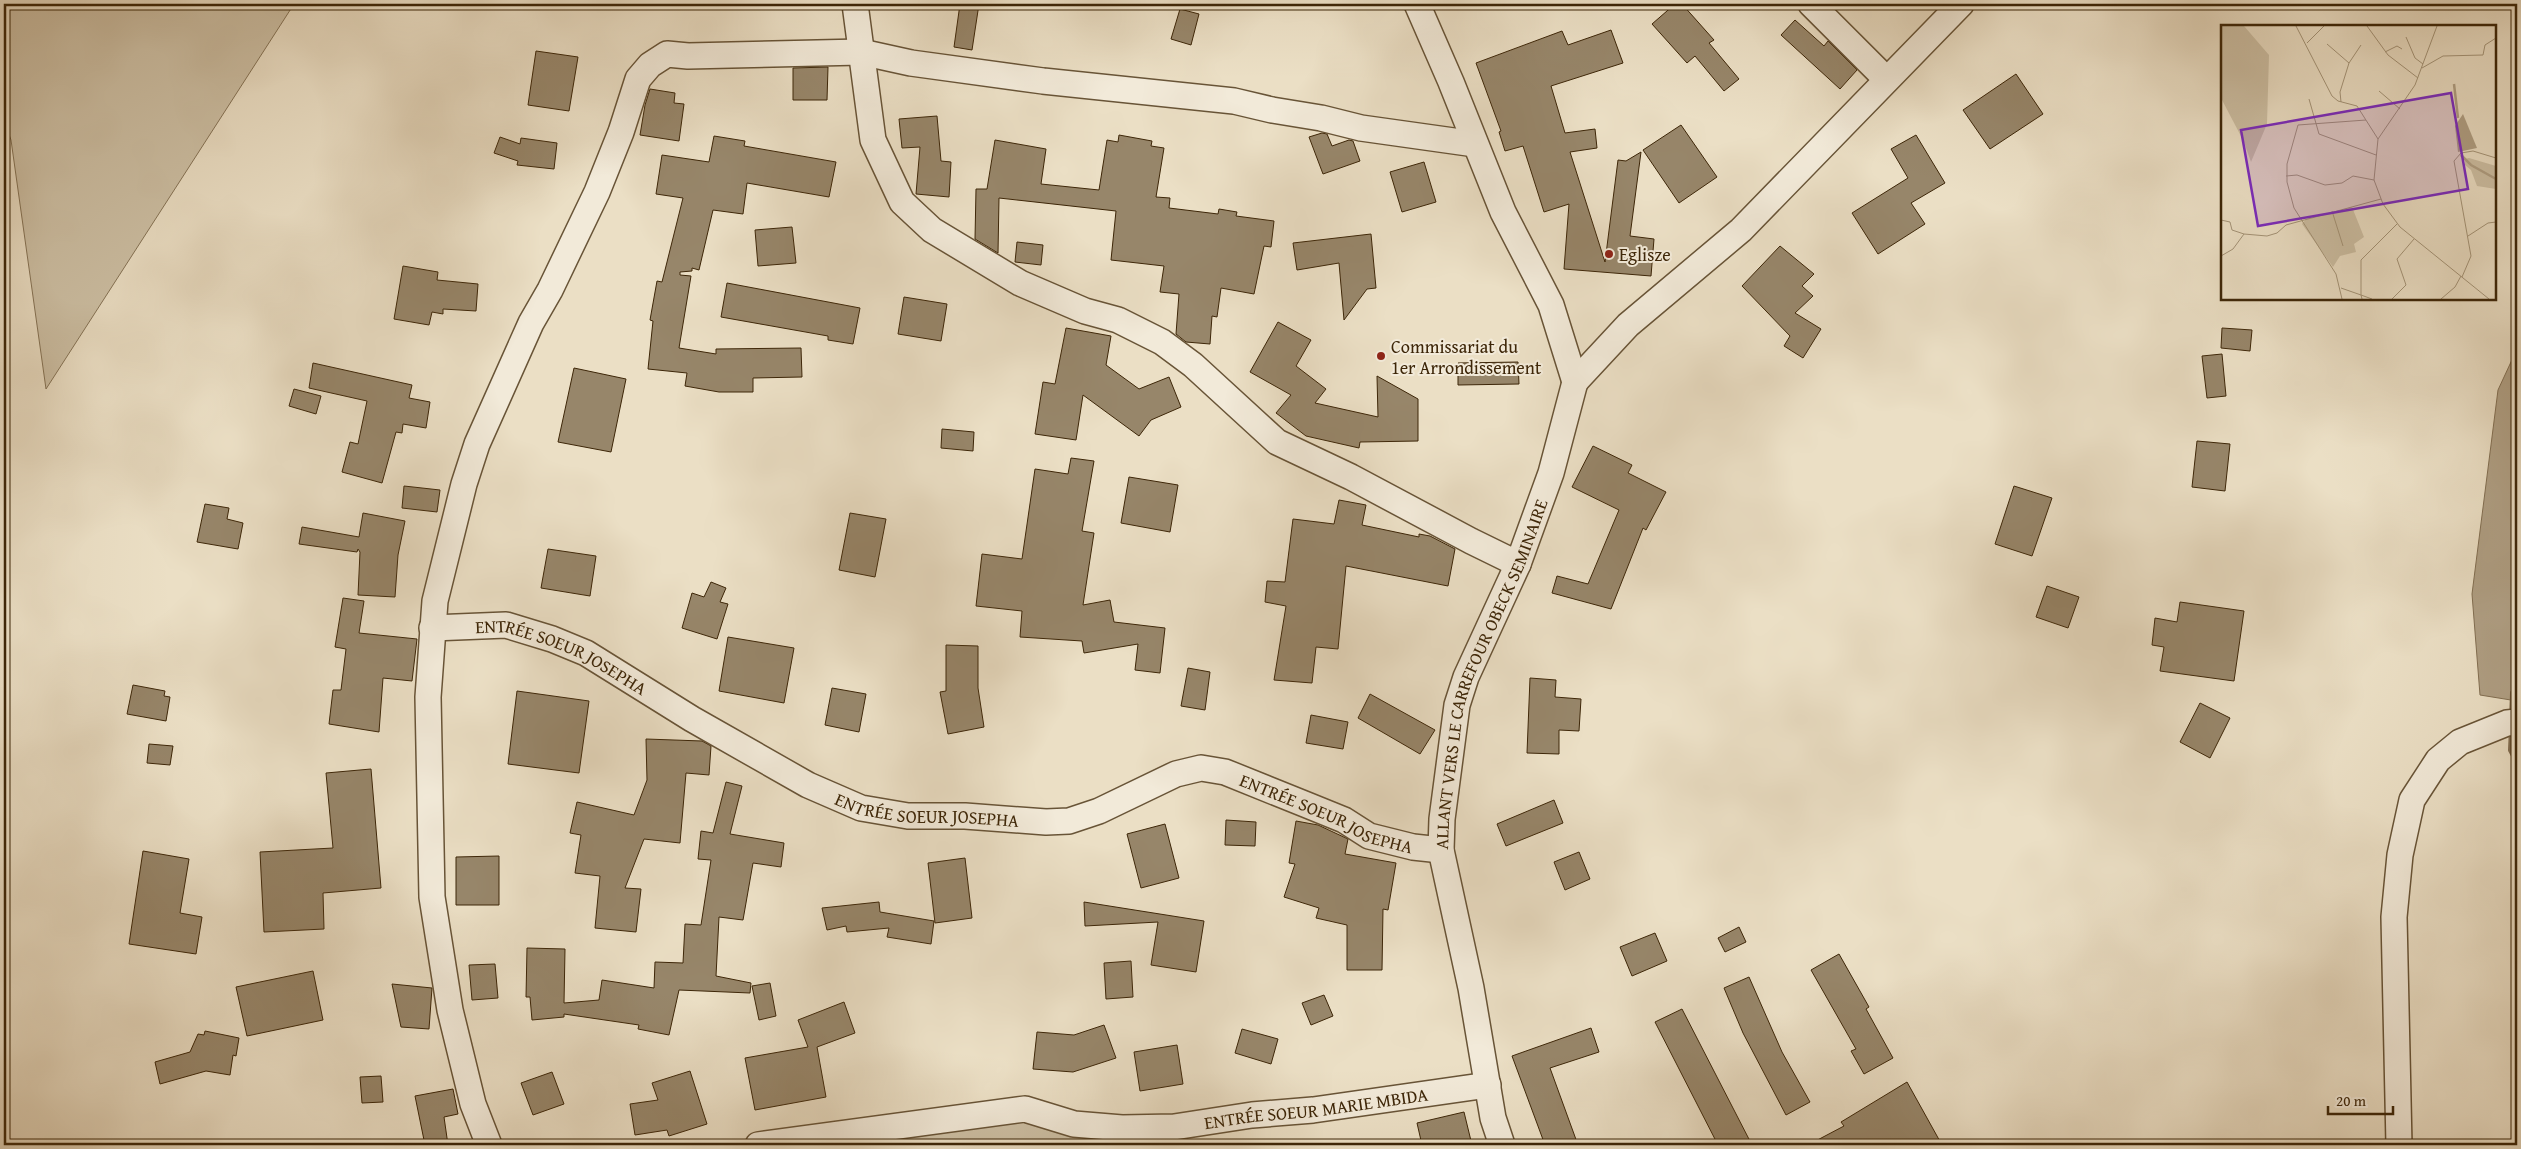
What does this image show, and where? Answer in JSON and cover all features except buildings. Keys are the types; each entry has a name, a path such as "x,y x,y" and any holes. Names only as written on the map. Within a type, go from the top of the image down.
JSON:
{"street":[{"path":"855,4 873,140 902,202 932,230 1020,283 1085,310 1118,320 1162,342 1193,365 1277,442 1351,477 1471,542 1518,564"},
{"path":"1417,4 1452,82 1474,144 1503,212 1550,305 1575,382 1628,325 1741,230 1886,79 1931,37 1961,4"},
{"path":"1812,4 1886,79"},
{"path":"489,1145 473,1104 450,1010 432,896 428,707 432,628 448,546 477,444 531,323 550,290 597,192 621,132 638,79 650,65 667,54 860,52 911,62 1043,81 1234,101 1361,128 1474,144"},
{"name":"ALLANT VERS LE CARREFOUR OBECK SEMINAIRE","path":"1502,1145 1493,1118 1471,988 1441,850 1442,819 1457,705 1466,677 1518,564 1550,474 1575,382"},
{"name":"ENTRÉE SOEUR JOSEPHA","path":"432,628 506,625 552,639 586,654 808,785 860,808 908,816 966,816 1046,822 1069,821 1099,811 1176,774 1201,768 1225,772 1307,805 1344,820 1369,836 1413,847 1441,850"},
{"path":"2399,1145 2394,917 2400,855 2412,800 2438,760 2460,742 2507,723 2517,722"},
{"name":"ENTRÉE SOEUR MARIE MBIDA","path":"758,1145 846,1135 895,1136 1025,1109 1074,1124 1122,1128 1174,1126 1252,1115 1313,1110 1488,1085"}],"shaded area":[{"path":"4,4 294,4 46,389 11,140 4,121"},
{"path":"2517,349 2517,701 2480,695 2472,594 2498,390"},
{"path":"1023,1112 1137,1119 1144,1145 790,1145"}],"waterway":[{"path":"2512,718 2513,693"},
{"path":"2512,728 2511,750 2517,761"}],"place":[{"name":"Eglisze","path":"1609,254"},
{"name":"Commissariat du 1er Arrondissement","path":"1381,356"}]}
